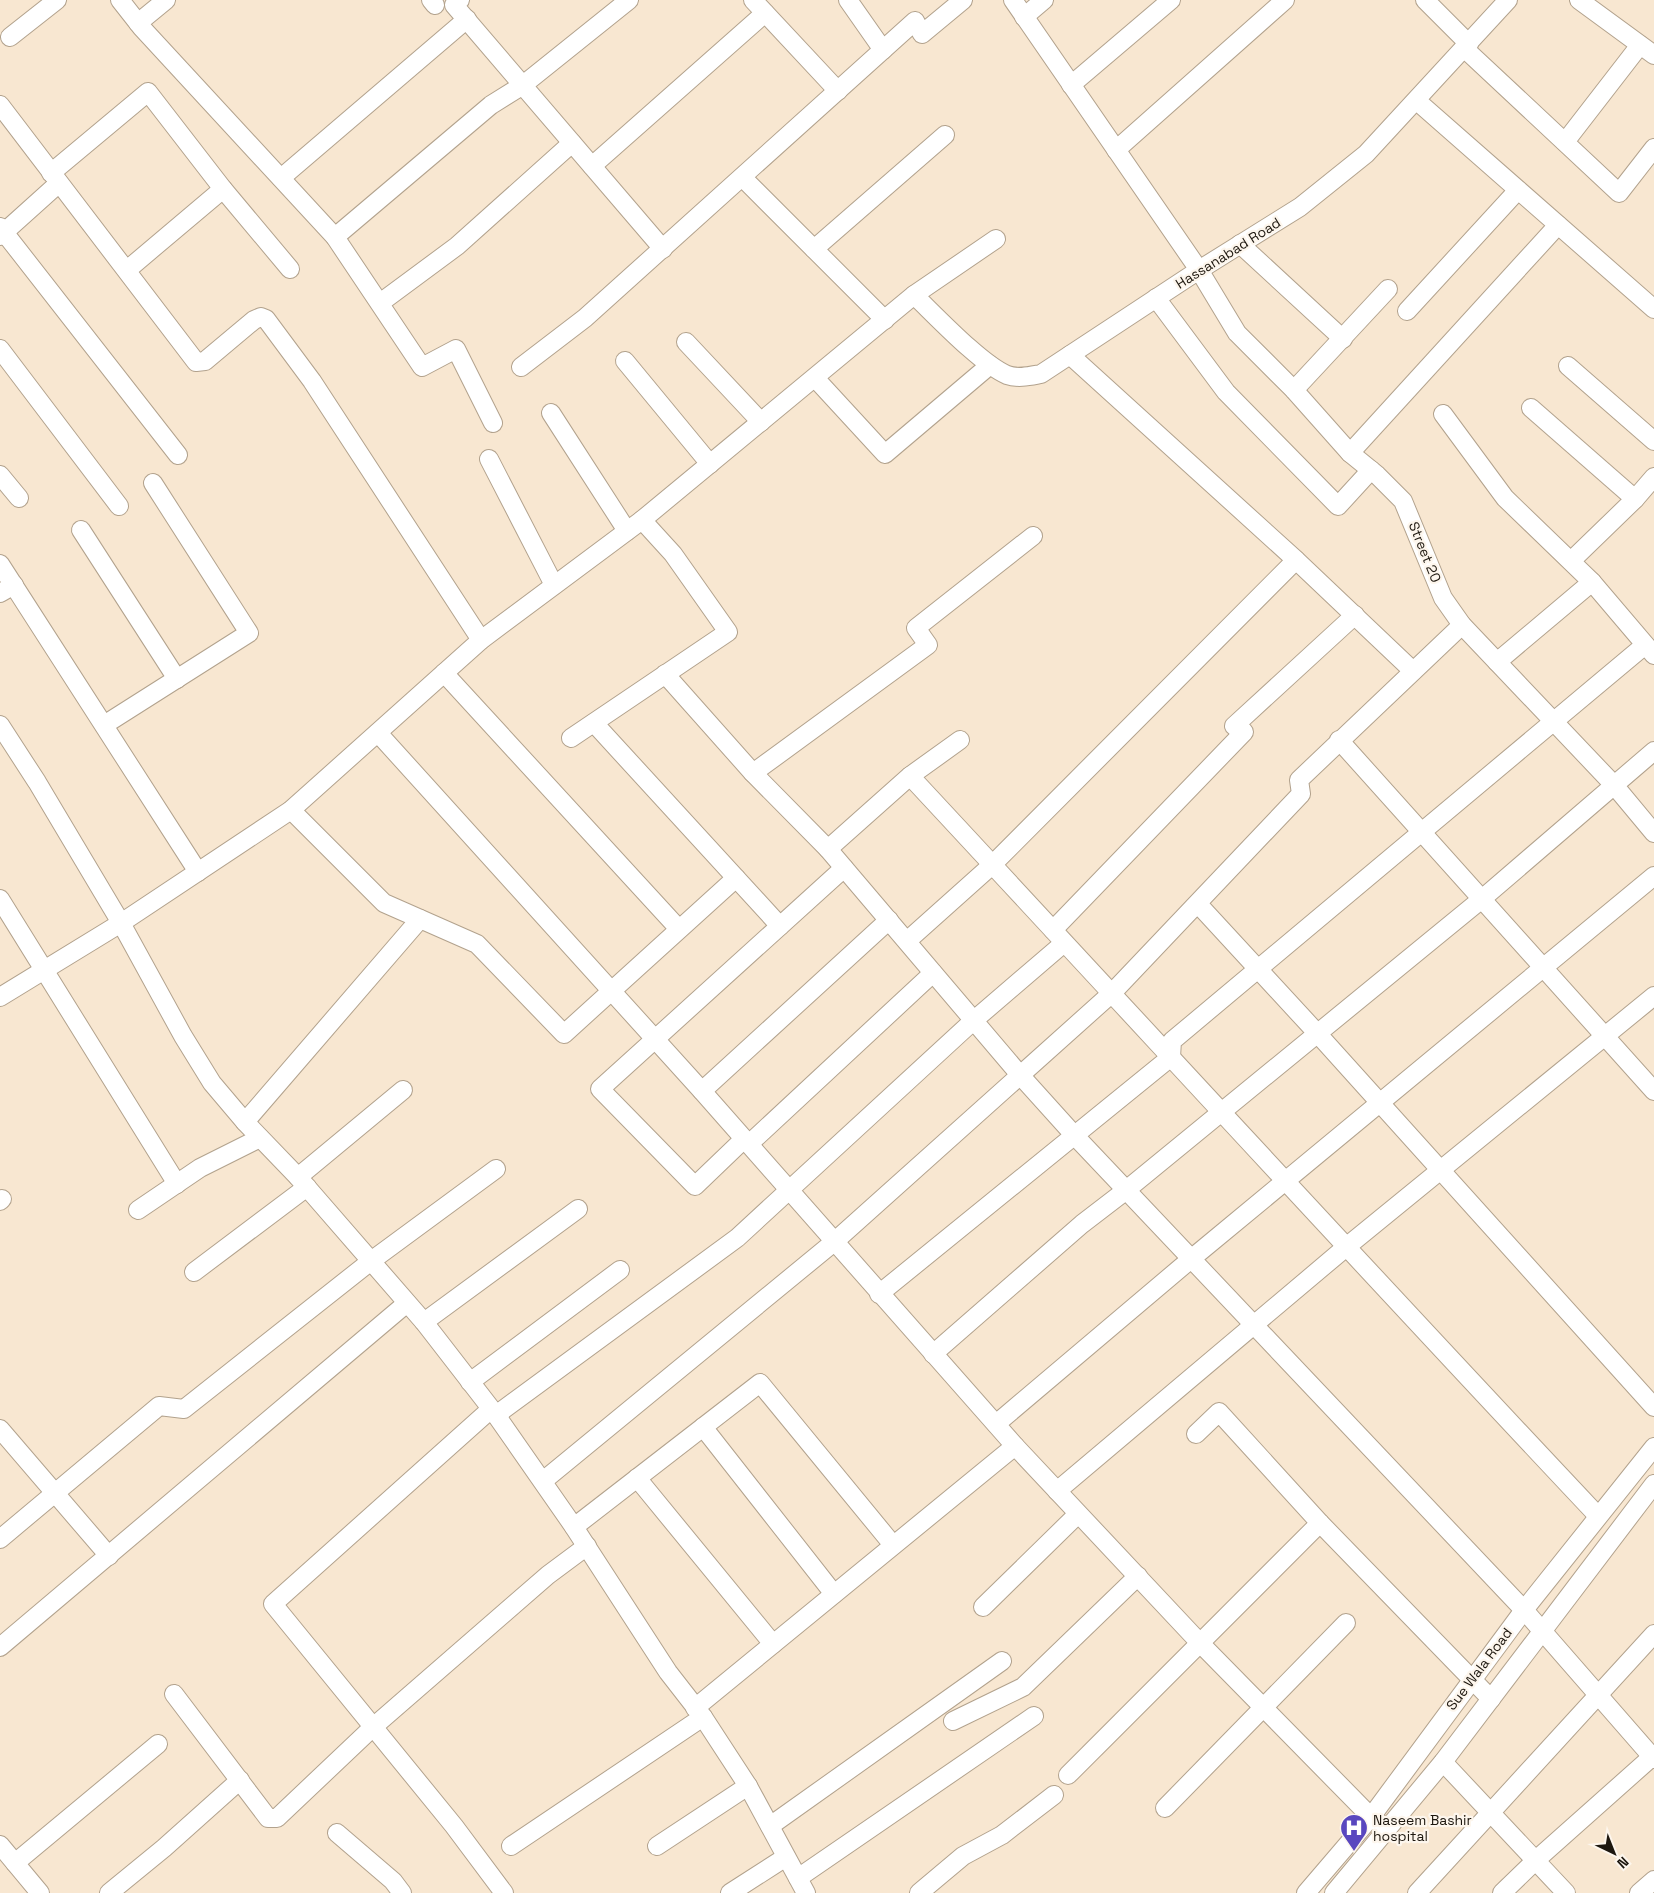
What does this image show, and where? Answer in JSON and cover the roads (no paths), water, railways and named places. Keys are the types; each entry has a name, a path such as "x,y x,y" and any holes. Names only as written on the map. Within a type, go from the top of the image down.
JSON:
{"street":[{"path":"10,37 58,0"},
{"path":"120,0 138,23 335,237 422,366 456,349 493,423"},
{"path":"138,23 166,0"},
{"path":"460,0 454,5 663,249"},
{"path":"335,237 491,105 523,85 629,0"},
{"path":"848,0 883,50"},
{"path":"521,366 585,318 743,178 915,21 922,34 963,0"},
{"name":"Street 20","path":"1013,0 1199,270 1237,333 1294,390 1350,454 1371,470 1403,501 1443,598 1462,625 1614,785 1654,833"},
{"path":"1024,17 1044,0"},
{"path":"1071,85 1171,0"},
{"path":"1116,150 1285,0"},
{"path":"1425,0 1467,46 1619,193 1654,148"},
{"name":"Hassanabad Road","path":"914,295 990,365 1008,375 1024,378 1041,374 1199,270 1300,207 1366,154 1417,101 1508,0"},
{"path":"1565,142 1647,50 1579,0"},
{"path":"592,166 759,6 838,91"},
{"path":"281,178 466,19"},
{"path":"178,455 1,232 55,178 148,92 223,189 290,268"},
{"path":"1417,101 1654,309"},
{"path":"0,105 196,362 205,361 254,320 261,317 266,319 312,381 481,640"},
{"path":"814,249 945,135"},
{"path":"380,303 458,246 572,143"},
{"path":"743,178 885,320"},
{"path":"127,270 223,189"},
{"path":"1407,311 1518,190"},
{"path":"1350,454 1558,225"},
{"path":"0,997 121,923 291,810 481,640 642,520 914,295 996,239"},
{"path":"1240,244 1343,339"},
{"path":"1294,390 1388,289"},
{"path":"1156,298 1226,392 1338,506 1371,470"},
{"path":"686,342 761,422"},
{"path":"0,349 119,506"},
{"path":"1070,355 1296,560 1413,671"},
{"path":"625,361 710,464"},
{"path":"815,378 886,454 990,365"},
{"path":"1568,366 1654,441"},
{"path":"1531,408 1635,499"},
{"path":"551,413 627,531"},
{"path":"1172,1057 1172,1041 1256,968 1423,831 1552,721 1650,650 1592,582 1505,498 1443,414"},
{"path":"489,459 554,585"},
{"path":"0,474 19,498"},
{"path":"1571,561 1635,499 1654,477"},
{"path":"104,725 249,632 153,483"},
{"path":"571,738 728,632 673,554 642,520"},
{"path":"82,530 177,678"},
{"path":"753,773 928,645 916,628 1033,536"},
{"path":"906,941 992,865 1296,560"},
{"path":"0,564 7,589 104,725 198,872"},
{"path":"1497,662 1592,582"},
{"path":"504,1893 454,1826 372,1728 273,1604 493,1412 737,1238 790,1190 973,1021 1059,936 1244,732 1234,726 1355,615"},
{"path":"542,1480 834,1242 1112,993 1301,794 1299,780 1462,625"},
{"path":"444,673 680,929"},
{"path":"665,674 753,773 828,850 1020,1075 1125,1191 1524,1610 1597,1696 1653,1757 1536,1860 1502,1893"},
{"path":"594,723 780,926"},
{"path":"0,725 37,782 121,923 183,1036 212,1083 408,1303 493,1412 574,1526 668,1672 699,1712 748,1786 802,1885 1034,1716"},
{"path":"378,733 656,1039 933,1354 1078,1514 1263,1708 1370,1816 1386,1829"},
{"path":"828,850 910,776 960,740"},
{"path":"1340,740 1654,1091"},
{"path":"933,1354 1082,1224 1125,1191 1483,898 1654,751"},
{"path":"910,776 1172,1057 1345,1248 1598,1516"},
{"path":"291,810 384,903 476,944 564,1034 736,878"},
{"path":"844,868 600,1089 695,1186 933,972"},
{"path":"996,1424 1379,1102 1654,876"},
{"path":"0,899 46,970 177,1184"},
{"path":"1198,904 1317,1033 1654,1407"},
{"path":"245,1122 420,919"},
{"path":"702,1091 889,920"},
{"path":"1057,1491 1345,1248 1654,996"},
{"path":"880,1294 1172,1057"},
{"path":"194,1272 302,1182 403,1090"},
{"path":"138,1210 200,1168 260,1138"},
{"path":"0,1539 158,1406 184,1409 370,1261 496,1168"},
{"path":"424,1322 578,1209"},
{"path":"470,1382 620,1270"},
{"path":"0,1647 408,1303"},
{"path":"574,1526 760,1383 893,1545"},
{"path":"1196,1434 1219,1412 1320,1523 1470,1680 1491,1699"},
{"path":"703,1427 834,1594"},
{"path":"0,1429 109,1556"},
{"path":"511,1846 699,1712 773,1644 1016,1446"},
{"name":"Sue Wala Road","path":"1306,1893 1370,1816 1470,1680 1654,1447"},
{"path":"637,1478 773,1644"},
{"path":"1334,1893 1443,1762 1654,1484"},
{"path":"983,1606 1078,1514"},
{"path":"1068,1775 1320,1523"},
{"path":"174,1694 268,1818 277,1818 372,1728 548,1575 587,1546"},
{"path":"953,1721 1024,1687 1138,1576"},
{"path":"1164,1808 1346,1623"},
{"path":"1417,1893 1597,1696 1650,1646"},
{"path":"770,1826 1002,1661"},
{"path":"15,1863 158,1744"},
{"path":"1443,1762 1566,1893"},
{"path":"109,1893 164,1848 240,1780"},
{"path":"657,1846 748,1786"},
{"path":"918,1893 963,1856 1002,1836 1054,1795"},
{"path":"338,1833 393,1881 402,1893"},
{"path":"0,1845 40,1893"},
{"path":"730,1893 786,1857"},
{"path":"1639,1893 1654,1880"}],"place":[{"name":"Naseem Bashir hospital","path":"1354,1852"}]}
